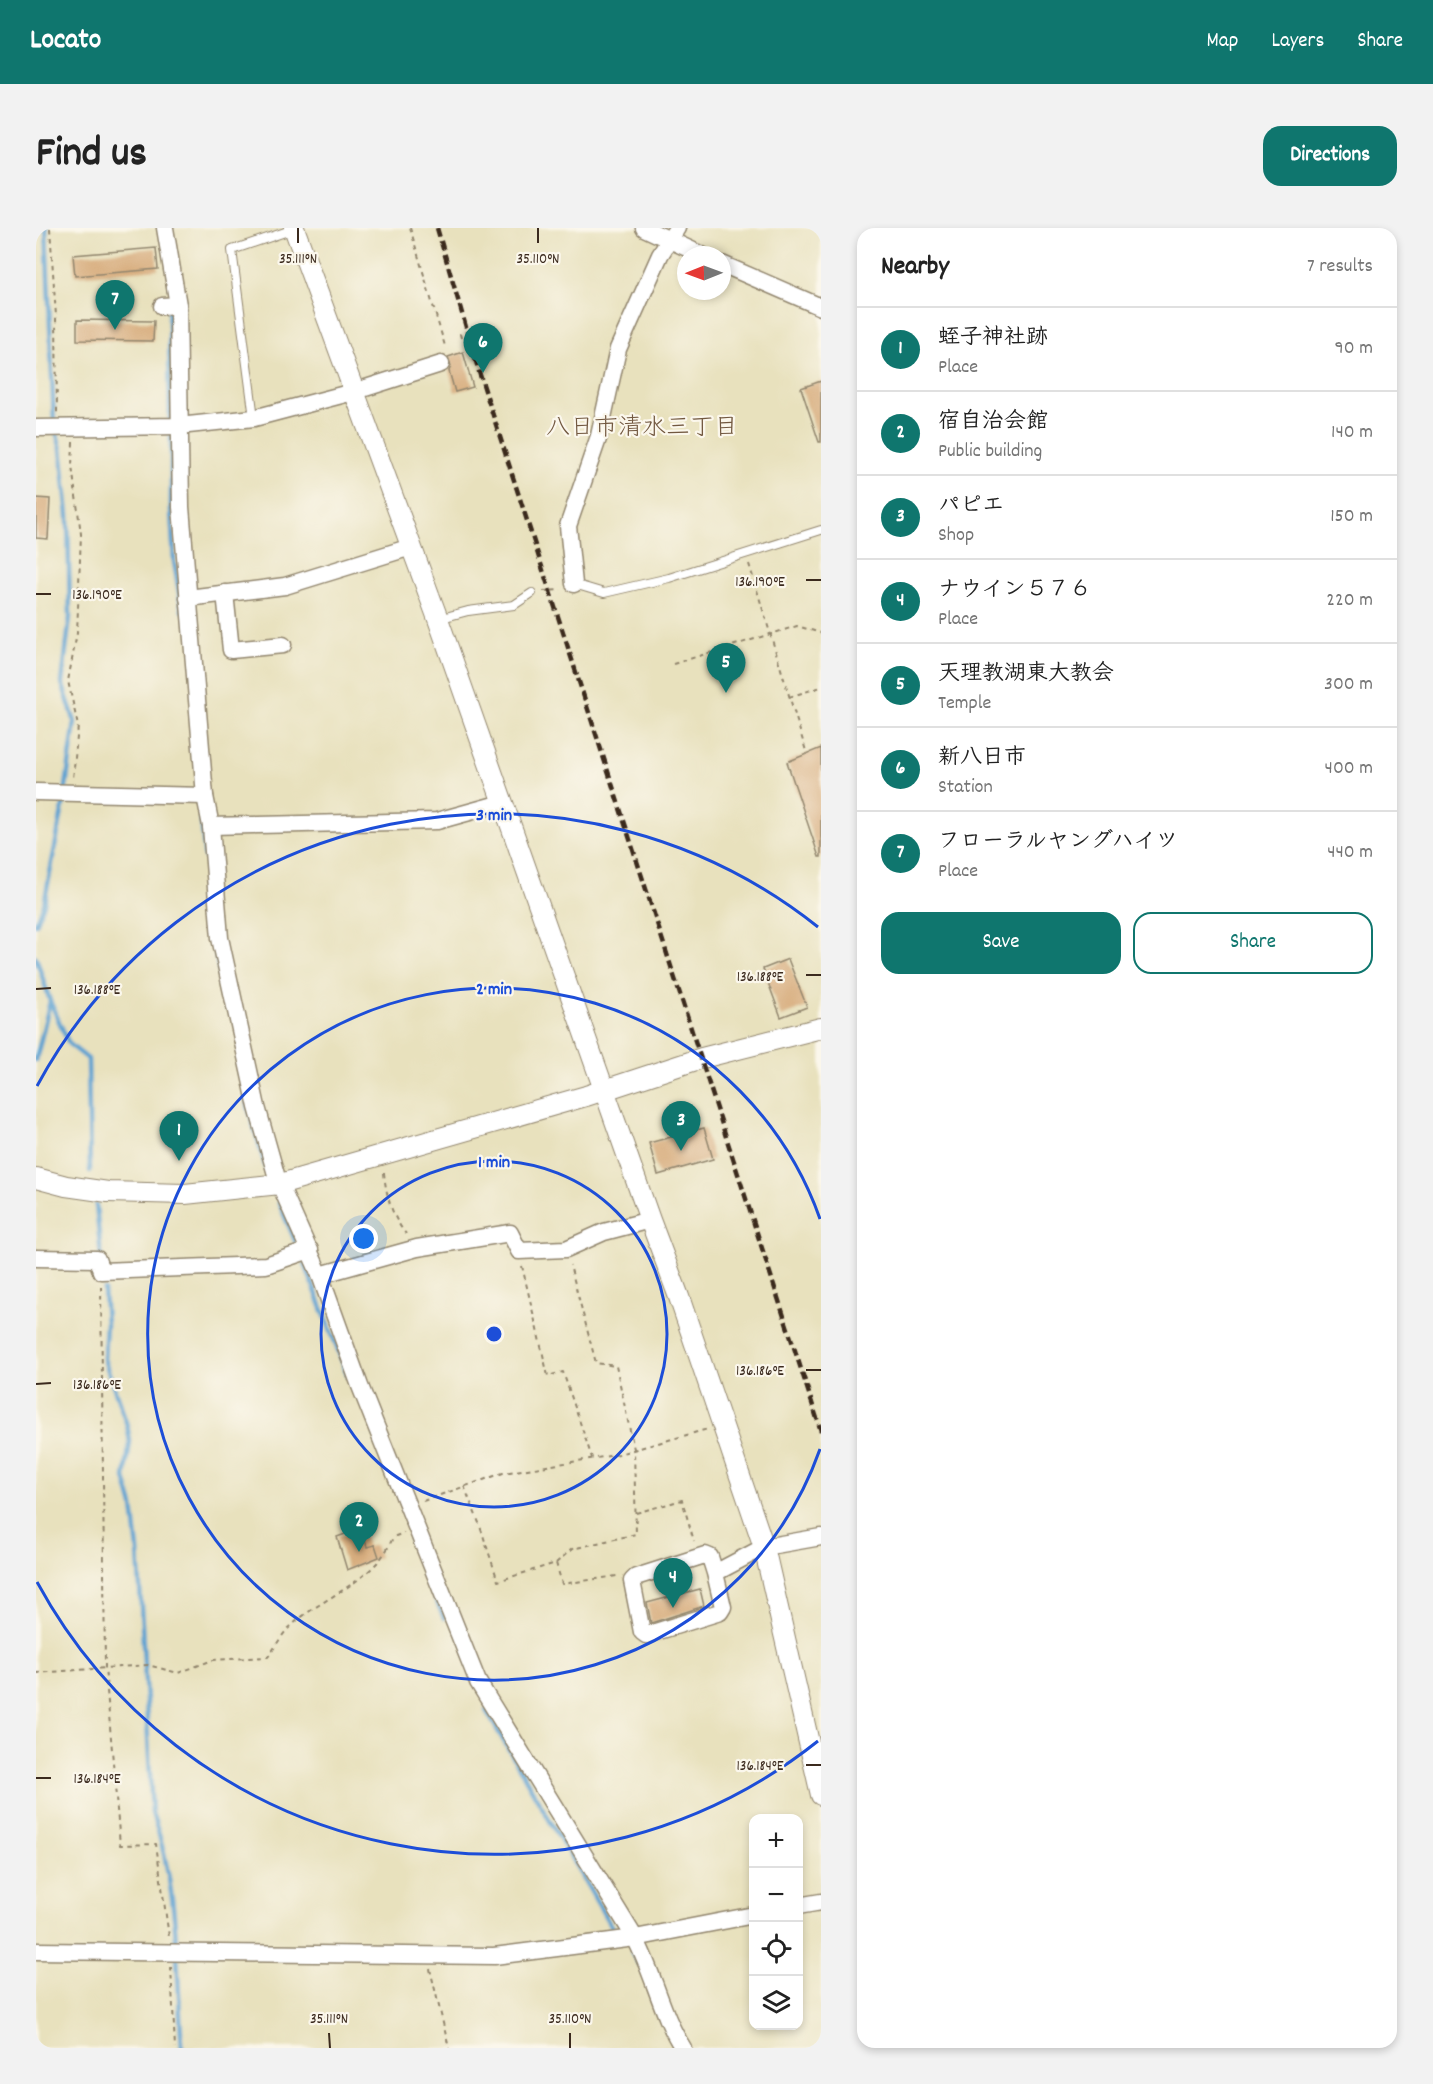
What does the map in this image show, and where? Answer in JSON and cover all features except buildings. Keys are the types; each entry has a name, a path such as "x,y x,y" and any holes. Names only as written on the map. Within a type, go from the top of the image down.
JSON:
{"street":[{"path":"165,228 188,598 205,796 211,826 220,938 257,1107 280,1184 320,1275 360,1386 478,1682 635,1938 650,1966 674,2034 683,2048"},
{"path":"294,228 438,619 679,1297 764,1547 821,1794"},
{"path":"644,228 673,235 689,246"},
{"path":"574,584 568,526 599,436 618,349 660,255 673,235"},
{"path":"731,268 821,307"},
{"path":"57,428 179,426 254,418 353,392 433,367"},
{"path":"188,598 285,586 411,547"},
{"path":"225,593 231,650 283,645"},
{"path":"36,792 205,796"},
{"path":"211,826 437,821 502,803"},
{"path":"36,1178 66,1186 108,1192 185,1194 280,1184 604,1090 702,1058 821,1028"},
{"path":"320,1275 417,1248 510,1233 519,1251 566,1249 604,1232 650,1220"},
{"path":"36,1258 97,1259 101,1271 266,1265 310,1250"},
{"path":"716,1573 764,1547 821,1537"},
{"path":"710,1557 723,1607 720,1612 646,1635 642,1632 632,1581 697,1558 710,1557"},
{"path":"803,1905 821,1902"},
{"path":"36,1951 494,1956 635,1938 749,1916"}],"lane":[{"path":"254,418 232,250 294,228"},
{"path":"574,584 604,593 669,578 821,530"},
{"path":"438,619 468,611 514,605 532,593"}],"path":[{"path":"50,228 56,316 57,428 72,466 81,534 77,633 68,681 78,726 64,793"},
{"path":"410,228 445,346 433,367"},
{"path":"461,338 460,334 466,330 479,328 480,332"},
{"path":"746,554 806,751"},
{"path":"532,593 559,591 574,584"},
{"path":"673,664 797,626 821,633"},
{"path":"789,697 821,687"},
{"path":"381,1155 386,1191 397,1223 417,1248"},
{"path":"464,1486 498,1581 556,1563 572,1549 636,1534 634,1449 615,1366 596,1363 566,1249"},
{"path":"519,1251 548,1376 563,1372 592,1458"},
{"path":"101,1271 105,1667 120,1845 156,1844 171,1953 175,2048"},
{"path":"409,1506 504,1473 634,1449 721,1426"},
{"path":"636,1513 681,1500 697,1558"},
{"path":"36,1673 148,1665 178,1672 213,1660 268,1657 290,1627 354,1583 388,1550 393,1538 418,1528"},
{"path":"556,1563 562,1584 626,1575 632,1581"},
{"path":"427,1955 449,2048"}],"waterway":[{"path":"46,228 54,423"},
{"path":"169,308 170,422"},
{"path":"36,924 44,904 64,801 75,722 62,683 70,617 68,515 61,449 56,431"},
{"path":"171,431 171,510 174,561 182,611"},
{"path":"201,817 205,857"},
{"path":"216,955 227,1008"},
{"path":"36,957 50,1001 36,1060"},
{"path":"50,1001 69,1044 88,1059 90,1171"},
{"path":"246,1099 268,1175"},
{"path":"279,1203 297,1245"},
{"path":"96,1205 101,1256"},
{"path":"305,1264 348,1376"},
{"path":"104,1290 106,1324 104,1359 127,1425 130,1441 125,1478 133,1506 138,1550 152,1813 168,1871 172,1900 182,2048"},
{"path":"411,1540 444,1618"},
{"path":"486,1710 612,1928"},
{"path":"632,1953 639,1964"}],"railway":[{"path":"437,228 480,375 821,1431"}],"place":[{"name":"フローラルヤングハイツ","path":"115,330"},
{"name":"新八日市","path":"483,373"},
{"name":"天理教湖東大教会","path":"726,693"},
{"name":"パピエ","path":"681,1151"},
{"name":"蛭子神社跡","path":"179,1161"},
{"name":"宿自治会館","path":"359,1552"},
{"name":"ナウイン５７６","path":"673,1608"}],"district":[{"name":"八日市清水三丁目","path":"642,426"}]}
